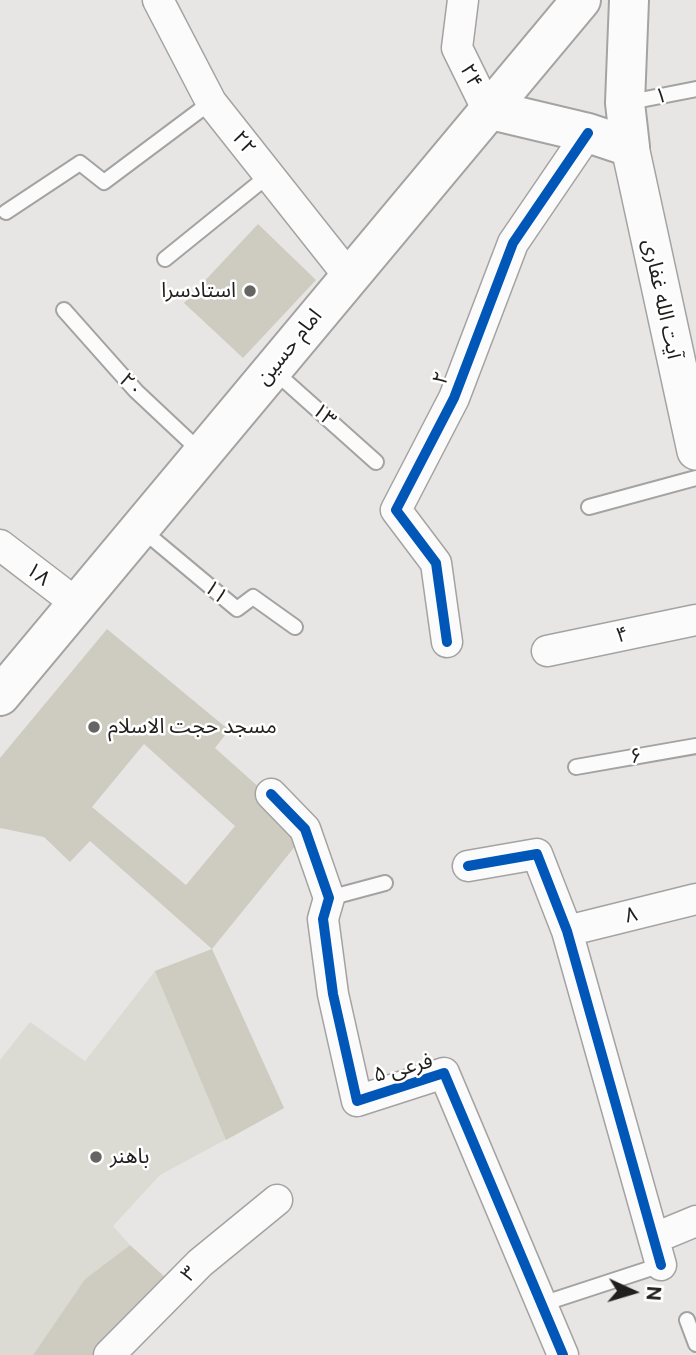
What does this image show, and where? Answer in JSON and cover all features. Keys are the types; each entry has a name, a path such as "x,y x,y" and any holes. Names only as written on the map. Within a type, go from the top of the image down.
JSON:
{"main road":[{"name":"امام حسین","path":"0,694 203,454 348,275 581,0"},
{"path":"487,109 588,133 630,147 625,103 629,0"}],"street":[{"name":"۲۲","path":"158,0 211,102 348,275"},
{"name":"۲۴","path":"463,0 457,48 487,109"},
{"name":"۲","path":"447,642 436,564 396,510 454,398 513,243 588,133"},
{"name":"آیت الله غفاری","path":"630,147 686,369 696,451"},
{"name":"۱۸","path":"0,545 76,603"},
{"name":"۴","path":"547,651 696,620"},
{"name":"فرعی ۵","path":"271,794 305,829 329,898 323,919 333,994 357,1101 444,1073 563,1355"},
{"path":"468,866 537,853 567,931 658,1251 696,1221"},
{"name":"۸","path":"567,931 696,899"},
{"name":"۳","path":"109,1355 200,1263 276,1200"}],"lane":[{"name":"۱","path":"625,103 696,89"},
{"path":"6,212 80,163 104,181 211,102"},
{"path":"165,260 269,175"},
{"name":"۲۰","path":"64,310 136,391 203,454"},
{"name":"۱۳","path":"271,369 376,462"},
{"path":"589,507 696,478"},
{"name":"۱۱","path":"139,528 237,610 253,597 295,627"},
{"name":"۶","path":"576,766 696,746"},
{"path":"329,898 385,883"},
{"path":"542,1304 658,1251"},
{"path":"687,1320 696,1344"}],"shaded area":[{"name":"باهنر","path":"212,949 284,1108 160,1175 113,1226 130,1245 85,1279 33,1355 0,1355 0,1060 30,1022 85,1061 155,971"}],"building":[{"name":"استادسرا","path":"258,224 316,280 243,358 184,303"},
{"path":"107,629 229,730 215,748 261,789 255,798 286,824 297,844 212,949 90,841 70,862 44,837 0,828 0,758","holes":["144,744 235,826 186,885 92,807"]},
{"path":"212,949 284,1108 226,1140 155,971"},
{"path":"130,1245 166,1278 95,1355 33,1355 85,1279"}],"cycle path":[{"path":"447,642 436,563 396,510 454,398 513,243 588,133"},
{"path":"271,794 305,829 329,898 323,919 333,994 357,1101 444,1073 563,1355"},
{"path":"468,866 537,854 567,931 661,1265"}],"place":[{"name":"استادسرا","path":"250,291"},
{"name":"مسجد حجت الاسلام","path":"94,727"},
{"name":"باهنر","path":"96,1157"}]}
